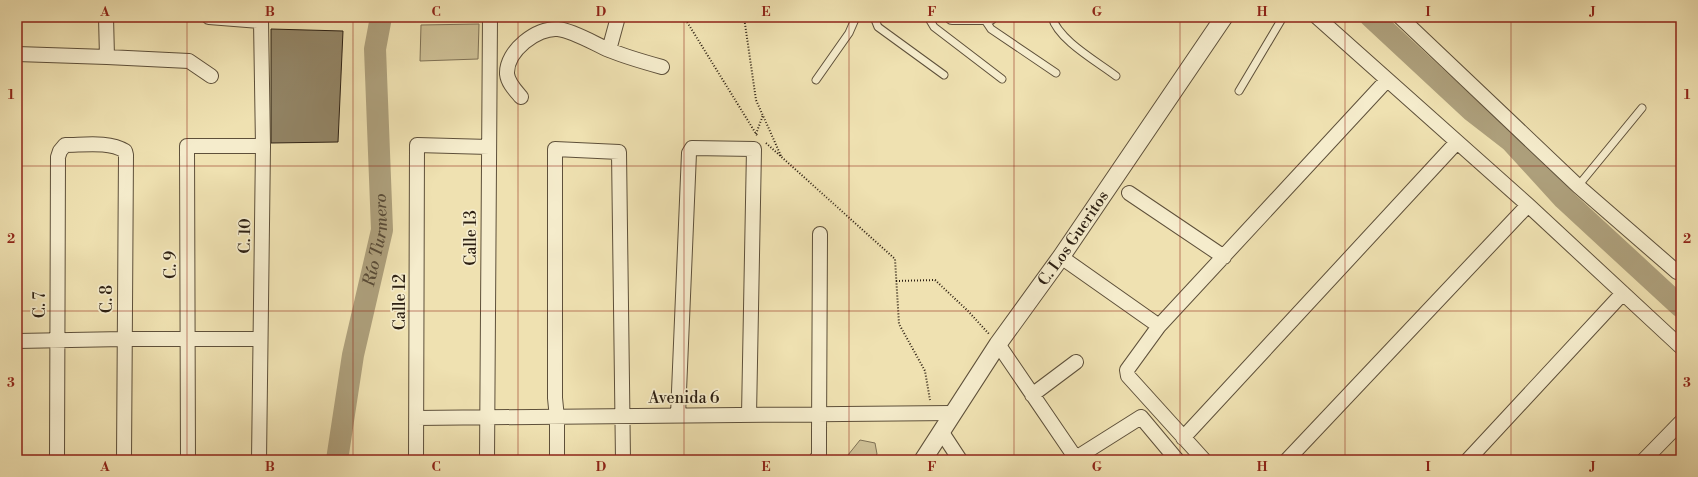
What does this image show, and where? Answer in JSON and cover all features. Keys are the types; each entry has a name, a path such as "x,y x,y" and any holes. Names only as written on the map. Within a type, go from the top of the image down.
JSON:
{"street":[{"path":"106,17 107,56"},
{"name":"C. 10","path":"209,17 252,22 262,21 263,146 259,460"},
{"name":"Calle 13","path":"487,460 486,417 490,17"},
{"path":"609,50 618,17"},
{"path":"952,17 990,17"},
{"name":"C. Los Gueritos","path":"924,460 952,413 998,344 1061,256 1224,17"},
{"path":"1317,17 1528,206 1681,347"},
{"path":"1400,17 1578,186 1677,272 1681,272"},
{"path":"521,97 512,87 507,73 512,56 527,40 541,32 558,29 635,60 662,67"},
{"path":"17,54 107,56 189,61 211,76"},
{"path":"1204,460 1128,376 1127,370 1159,326 1387,80"},
{"path":"1183,438 1457,142"},
{"name":"C. 8","path":"60,151 65,145 114,146 125,151 126,155 124,460"},
{"name":"Calle 12","path":"416,460 418,145 489,147"},
{"name":"C. 9","path":"188,460 187,146 263,146"},
{"path":"678,415 689,153 692,148 754,149 749,415"},
{"path":"557,460 557,418 555,398 555,149 618,152 623,460"},
{"name":"C. 7","path":"57,460 56,340 58,157 60,151"},
{"path":"1129,193 1224,257"},
{"path":"1287,460 1528,206"},
{"path":"816,460 819,455 820,234"},
{"path":"1061,256 1159,326"},
{"path":"1468,460 1623,294"},
{"path":"17,341 124,338 188,340 260,339"},
{"path":"998,344 1076,459 1141,417 1177,460"},
{"path":"1032,395 1076,362"},
{"name":"Avenida 6","path":"416,418 557,418 678,415 952,413"},
{"path":"1644,460 1681,422"},
{"path":"941,432 960,460"}],"lane":[{"path":"816,80 849,33 856,17"},
{"path":"874,17 878,27 944,75"},
{"path":"928,17 934,27 1002,79"},
{"path":"984,17 991,29 1056,73"},
{"path":"1052,17 1061,32 1116,76"},
{"path":"1239,90 1283,17"},
{"path":"1578,186 1642,108"}],"path":[{"path":"684,17 756,134 895,259 899,324 925,371 932,413"},
{"path":"744,17 756,100 781,156"},
{"path":"756,134 763,114"},
{"path":"896,281 935,280 968,311 998,344"}],"shaded area":[{"path":"479,24 478,59 420,61 421,25"},
{"path":"860,440 875,443 877,454 873,460 844,460"}],"building":[{"path":"271,29 343,31 338,142 271,143"}],"waterway":[{"name":"Río Turmero","path":"337,460 353,355 382,230 375,49 381,17"},
{"path":"1371,17 1471,110 1511,141 1564,199 1681,307"}]}
